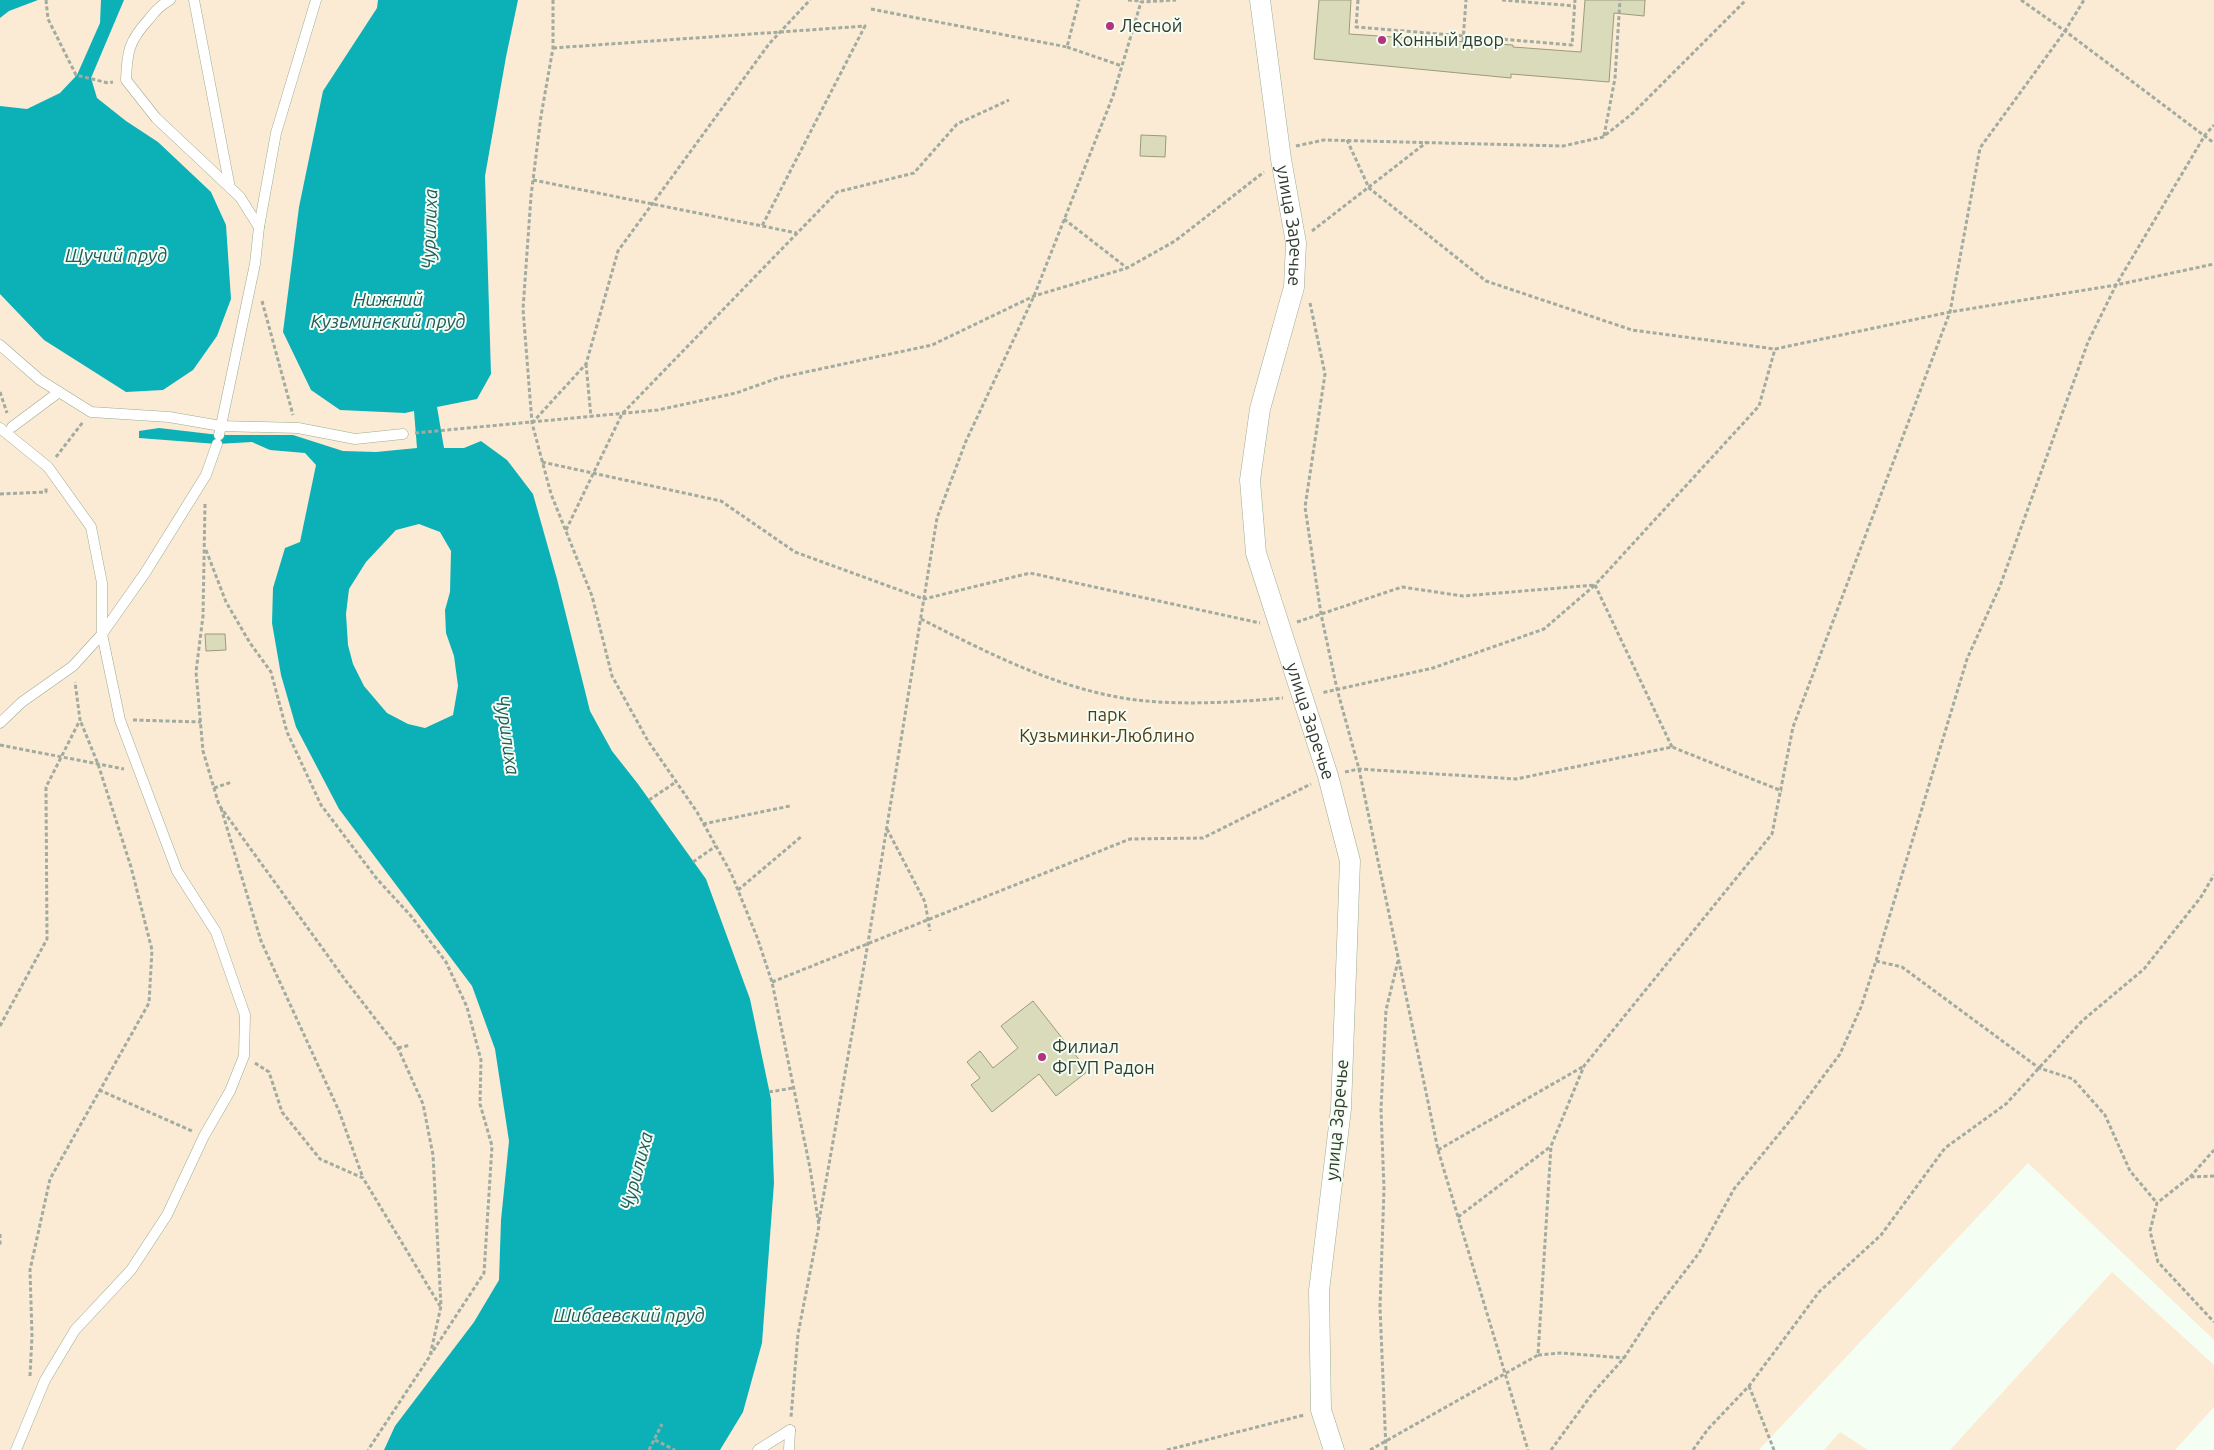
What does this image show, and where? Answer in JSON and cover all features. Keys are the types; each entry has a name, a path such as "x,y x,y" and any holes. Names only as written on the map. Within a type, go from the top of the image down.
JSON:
{"street":[{"name":"улица Заречье","path":"1260,0 1281,160 1296,243 1294,287 1260,409 1250,480 1256,553 1328,776 1350,861 1341,1110 1319,1291 1321,1410 1334,1450"}],"lane":[{"path":"170,0 161,5 134,35 127,57 126,80 156,118 240,197 258,227"},
{"path":"194,0 230,188"},
{"path":"0,722 22,702 74,666 102,634 145,572 206,475 219,435 255,264 258,227 276,133 316,0"},
{"path":"0,345 40,380 91,412 169,417 219,435 298,428 355,439 403,434"},
{"path":"12,427 60,392"},
{"path":"0,428 48,467 91,527 102,583 102,634 120,720 177,871 216,932 245,1015 244,1056 230,1091 204,1136 167,1214 131,1270 75,1330 45,1380 16,1450"},
{"path":"758,1450 790,1430"},
{"path":"788,1450 790,1430"}],"path":[{"path":"46,0 48,19 76,75 108,83 126,80"},
{"path":"553,0 553,48 541,116 533,180 522,309 532,423 551,494 592,596 612,676 648,741 716,846 738,890 772,982 810,1168 818,1226"},
{"path":"591,417 586,364 618,250 769,44 810,0"},
{"path":"1067,46 1079,0"},
{"path":"1128,0 1176,0"},
{"path":"1358,0 1356,27 1572,45 1575,0"},
{"path":"1463,41 1466,0"},
{"path":"1502,0 1575,6"},
{"path":"1604,137 1615,78 1620,0"},
{"path":"415,433 532,423 667,408 736,393 778,378 932,345 1034,296 1127,268 1175,241 1281,160 1296,146 1324,140 1347,140 1563,146 1604,137 1633,113 1746,0"},
{"path":"2020,0 2065,31 2214,143"},
{"path":"1538,1356 1550,1146 1584,1066 1772,834 1782,791 1793,727 1950,312 1980,148 2065,31 2084,0"},
{"path":"790,1430 798,1334 868,943 936,518 966,441 1034,296 1113,96 1141,1"},
{"path":"870,9 1067,46 1122,66"},
{"path":"553,48 865,26 762,226"},
{"path":"566,530 622,414 837,192 914,173 957,124 1009,100"},
{"path":"1551,1450 1592,1394 1624,1358 1653,1313 1700,1254 1734,1189 1793,1117 1840,1054 1862,1007 1967,659 2000,586 2088,342 2116,285 2205,135 2214,125"},
{"path":"1347,140 1369,188 1486,280 1632,330 1775,349 1950,312 2116,285 2214,264"},
{"path":"1296,243 1427,142"},
{"path":"533,180 798,233"},
{"path":"1064,219 1127,268"},
{"path":"255,264 266,321 290,410 298,428"},
{"path":"1309,299 1325,374 1305,507 1321,614 1337,689 1359,769 1438,1150 1528,1450"},
{"path":"921,619 1000,658 1087,689 1145,701 1236,702 1303,697 1433,668 1544,629 1595,585 1759,406 1775,349"},
{"path":"532,423 586,364"},
{"path":"542,462 721,501 795,552 924,599 1030,572 1280,627 1402,587 1464,596 1595,585"},
{"path":"206,475 203,616 196,672 203,751 261,940 339,1111 363,1178 441,1306"},
{"path":"204,547 226,602 250,644 271,672 287,732 321,805 377,879 411,916 446,962 467,1007 481,1060 480,1104 492,1146 484,1273 368,1450"},
{"path":"1595,585 1672,747"},
{"path":"30,1383 32,1336 30,1270 50,1178 149,1003 152,950 131,867 98,764 80,720 74,666"},
{"path":"0,1026 47,939 46,787 80,720"},
{"path":"120,720 201,722"},
{"path":"0,745 139,772"},
{"path":"772,982 1130,839 1203,838 1328,776 1359,769 1516,779 1672,747 1782,791"},
{"path":"214,788 232,782"},
{"path":"650,800 676,782"},
{"path":"220,805 298,916 398,1048 423,1104 433,1155 441,1306 430,1356"},
{"path":"703,824 790,806"},
{"path":"887,828 925,902 930,931"},
{"path":"738,890 802,836"},
{"path":"693,862 716,846"},
{"path":"1693,1450 1708,1429 1748,1386 1819,1292 1881,1235 1945,1148 2006,1104 2082,1021 2144,970 2201,896 2214,876"},
{"path":"1386,1450 1380,1307 1384,1189 1381,1109 1386,1010 1398,958"},
{"path":"1876,961 1902,967 2039,1068 2073,1079 2105,1114 2130,1171 2157,1204"},
{"path":"398,1048 410,1045"},
{"path":"244,1056 269,1072 282,1112 320,1159 363,1178"},
{"path":"1438,1150 1584,1066"},
{"path":"770,1092 793,1088"},
{"path":"99,1090 204,1136"},
{"path":"1458,1218 1550,1146"},
{"path":"2214,1150 2190,1177 2157,1204 2150,1231 2158,1262 2214,1322"},
{"path":"2190,1177 2214,1176"},
{"path":"0,1234 0,1246"},
{"path":"1370,1450 1538,1356 1561,1353 1624,1358"},
{"path":"1748,1386 1774,1450"},
{"path":"1167,1450 1321,1410"},
{"path":"649,1450 662,1424"},
{"path":"654,1440 675,1450"}],"green space":[{"name":"парк Кузьминки-Люблино","path":"0,0 2214,0 2214,1340 2028,1163 1759,1450 0,1450"},
{"path":"2112,1272 2214,1365 2214,1407 2175,1450 1950,1450"},
{"path":"1840,1432 1868,1450 1824,1450"}],"water":[{"path":"0,0 38,0 9,11 0,18"},
{"name":"Щучий пруд","path":"101,0 124,0 91,78 97,98 126,121 158,142 211,192 226,225 231,299 217,336 193,370 163,390 126,392 44,340 0,294 0,106 27,109 60,93 77,75 100,23"},
{"name":"Шибаевский пруд","path":"378,0 518,0 485,176 491,374 477,399 437,407 444,448 464,448 481,441 507,460 533,494 557,579 590,711 612,751 706,879 750,999 771,1099 774,1183 762,1343 743,1412 720,1450 384,1450 395,1426 474,1322 499,1280 501,1220 509,1141 495,1049 472,986 339,809 296,727 281,675 272,623 273,588 285,548 300,542 316,465 305,453 270,450 252,442 217,444 139,438 139,431 159,428 219,435 293,435 343,451 376,452 417,448 414,411 405,413 340,410 311,390 283,332 299,207 323,91 377,8","holes":["419,524 440,532 451,551 450,592 445,610 446,633 454,656 458,686 453,715 425,728 408,724 387,713 364,686 353,664 348,645 346,614 349,589 366,562 396,530"]}],"building":[{"name":"Конный двор","path":"1319,0 1351,0 1349,34 1513,45 1513,47 1581,52 1585,0 1645,0 1644,16 1614,13 1609,82 1511,74 1511,78 1314,59"},
{"path":"1141,135 1166,136 1165,157 1140,156"},
{"path":"205,634 225,634 226,650 206,651"},
{"name":"Филиал ФГУП Радон","path":"1033,1001 1088,1071 1056,1096 1039,1074 992,1112 971,1085 980,1078 967,1062 980,1051 993,1068 1018,1048 1001,1026"}],"place":[{"name":"Лесной","path":"1110,26"},
{"name":"Конный двор","path":"1382,40"},
{"name":"Филиал ФГУП Радон","path":"1042,1057"}],"water label":[{"name":"Чурилиха","path":"429,229"},
{"name":"Нижний Кузьминский пруд","path":"388,310"},
{"name":"Чурилиха","path":"508,735"},
{"name":"Чурилиха","path":"636,1171"}]}
